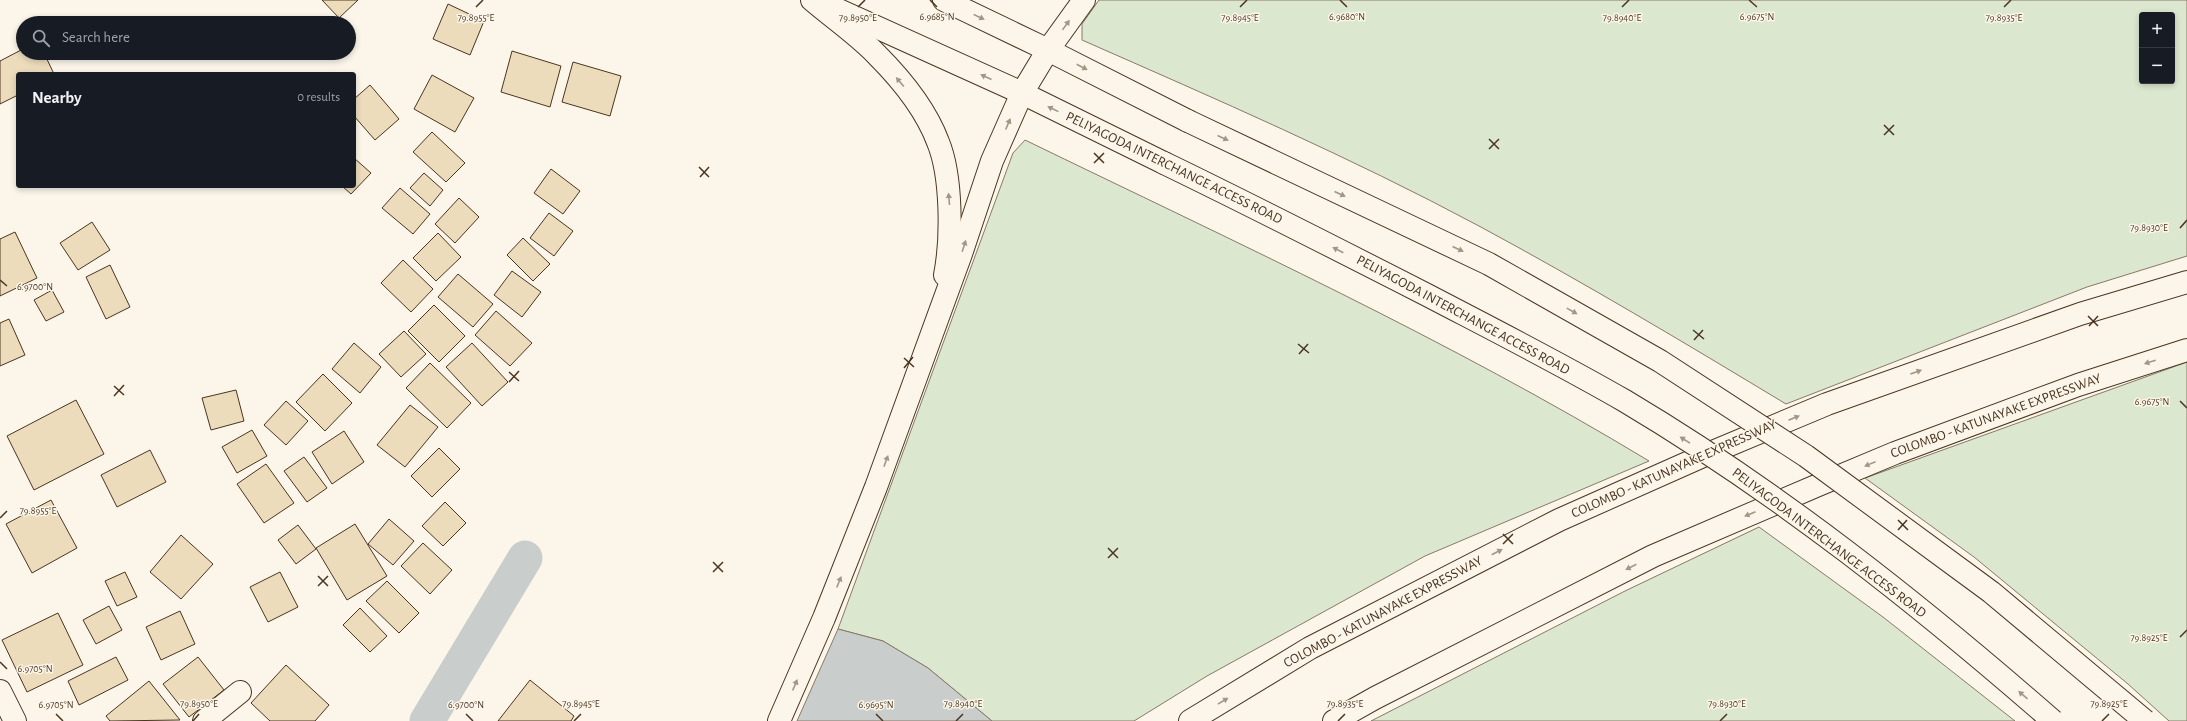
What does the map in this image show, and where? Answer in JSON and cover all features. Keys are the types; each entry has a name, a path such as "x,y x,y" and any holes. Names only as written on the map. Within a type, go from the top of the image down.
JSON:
{"main road":[{"path":"812,0 877,54 914,98 939,142 947,182 950,218 945,271 932,334"},
{"name":"PELIYAGODA INTERCHANGE ACCESS ROAD","path":"818,0 1022,93 1164,163 1513,340 1625,402 1741,475 1843,549 1975,653 2053,721"},
{"path":"944,0 1048,50 1188,121 1489,264 1660,361 1806,456 1991,592 2145,721"},
{"path":"779,721 824,618 876,488 932,334 992,161 1022,93 1048,50 1084,0"},
{"name":"COLOMBO - KATUNAYAKE EXPRESSWAY","path":"1190,721 1310,648 1558,520 1703,456 1835,401 2080,314 2187,282"},
{"name":"COLOMBO - KATUNAYAKE EXPRESSWAY","path":"1334,721 1375,698 1660,553 1895,454 2078,385 2187,350"},
{"path":"0,691 15,721"},
{"path":"204,721 240,692"}],"green space":[{"path":"1099,0 2187,0 2187,256 2087,287 1786,404 1595,291 1479,226 1332,152 1082,40 1082,24"},
{"path":"1025,140 1262,254 1419,333 1497,374 1649,461 1425,556 1207,676 1134,721 992,721 928,668 883,641 838,629 1013,153"},
{"path":"2187,362 2187,721 2169,721 2128,684 1974,557 1865,478"},
{"path":"1759,527 1883,617 2015,721 1371,721 1625,591"}],"shaded area":[{"path":"838,629 883,641 928,668 992,721 797,721"}],"building":[{"path":"322,0 358,0 341,16 337,16"},
{"path":"448,4 484,21 470,55 433,39"},
{"path":"512,51 561,66 550,107 501,92"},
{"path":"16,53 16,60 47,60 53,72 16,72 16,96 0,104 0,61"},
{"path":"573,62 621,76 610,116 562,102"},
{"path":"432,75 474,98 455,132 414,109"},
{"path":"370,85 399,119 375,140 356,118 356,97"},
{"path":"432,132 465,163 446,182 413,152"},
{"path":"356,160 371,173 351,194 344,188 356,188"},
{"path":"551,169 580,191 563,214 534,193"},
{"path":"424,173 443,190 430,206 410,188"},
{"path":"400,188 430,214 413,234 382,208"},
{"path":"459,198 479,217 455,243 435,224"},
{"path":"549,213 573,231 554,256 530,238"},
{"path":"92,222 110,250 78,270 60,243"},
{"path":"15,232 37,278 0,296 0,239"},
{"path":"438,233 461,257 436,281 413,258"},
{"path":"523,238 550,264 533,281 507,255"},
{"path":"403,260 433,289 411,312 381,283"},
{"path":"110,265 130,307 106,319 86,277"},
{"path":"512,271 541,292 522,317 494,295"},
{"path":"458,274 493,304 473,327 438,297"},
{"path":"52,290 64,312 46,321 34,300"},
{"path":"434,305 465,336 439,362 408,331"},
{"path":"496,311 532,343 510,366 475,335"},
{"path":"9,319 25,355 0,366 0,323"},
{"path":"404,331 426,354 401,377 379,354"},
{"path":"354,343 381,367 360,393 332,369"},
{"path":"472,343 508,382 482,406 446,367"},
{"path":"430,363 471,403 447,428 406,388"},
{"path":"323,374 352,403 325,431 296,402"},
{"path":"236,390 244,421 211,430 202,398"},
{"path":"76,400 104,454 34,490 7,436"},
{"path":"286,401 308,421 286,445 264,425"},
{"path":"410,405 438,427 405,467 377,445"},
{"path":"252,430 267,456 237,473 222,447"},
{"path":"344,431 364,462 332,484 312,452"},
{"path":"439,448 460,469 432,497 411,476"},
{"path":"150,450 166,482 117,507 101,475"},
{"path":"304,457 327,488 307,502 284,471"},
{"path":"266,464 294,503 264,523 237,484"},
{"path":"51,500 77,548 32,573 6,524"},
{"path":"445,502 466,523 443,546 422,526"},
{"path":"389,519 414,541 393,565 368,544"},
{"path":"355,524 387,576 347,600 316,548"},
{"path":"298,525 316,549 296,564 278,540"},
{"path":"181,535 213,564 181,599 150,572"},
{"path":"423,543 452,570 430,594 401,566"},
{"path":"125,572 137,597 117,606 105,581"},
{"path":"280,572 298,607 268,622 250,587"},
{"path":"387,581 419,613 399,633 366,601"},
{"path":"109,606 122,630 96,644 83,620"},
{"path":"360,608 387,636 370,652 343,625"},
{"path":"180,611 195,644 161,660 146,627"},
{"path":"58,613 83,665 27,692 2,640"},
{"path":"116,657 128,680 79,705 68,681"},
{"path":"198,657 224,690 189,717 163,684"},
{"path":"286,665 329,705 315,721 270,721 251,703"},
{"path":"530,680 574,716 571,721 498,721"},
{"path":"149,681 180,720 110,721 106,716"}],"waterway":[{"path":"427,721 525,558"}]}
